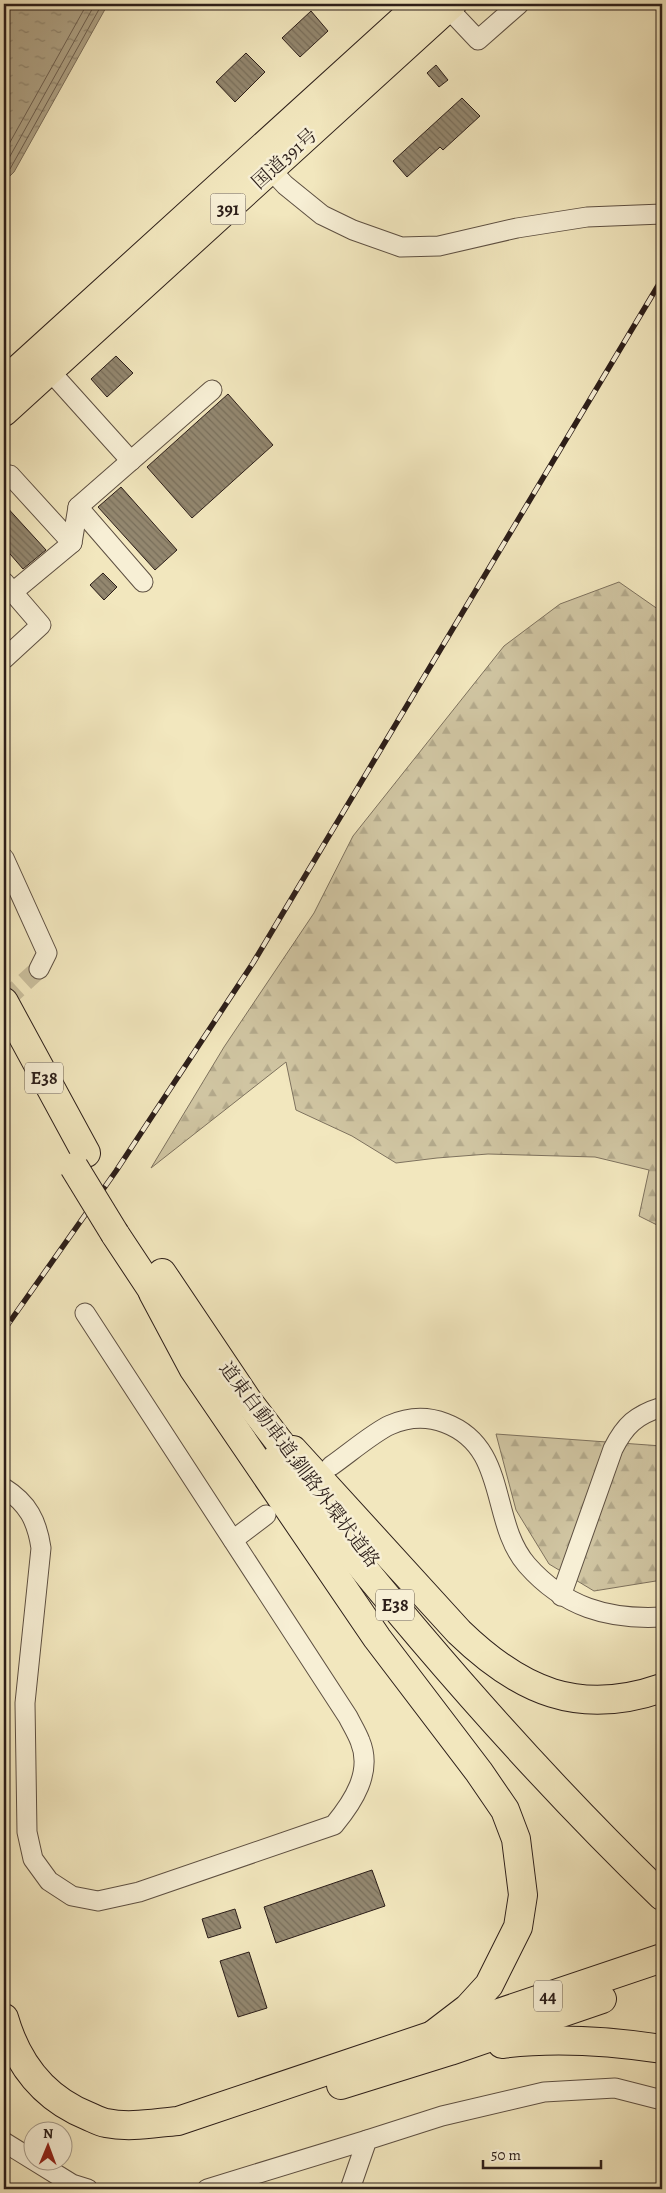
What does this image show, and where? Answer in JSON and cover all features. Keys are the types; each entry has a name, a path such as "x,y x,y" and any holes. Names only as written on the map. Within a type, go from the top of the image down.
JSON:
{"highway":[{"name":"国道391号","path":"4,412 50,371 263,162 420,4"},
{"name":"国道391号","path":"4,382 448,5"},
{"name":"道東自動車道;釧路外環状道路","path":"4,1002 80,1160"},
{"name":"道東自動車道;釧路外環状道路","path":"4,1033 121,1227 248,1401 324,1501 463,1666 551,1762 662,1875"},
{"name":"道東自動車道;釧路外環状道路","path":"121,1227 153,1292 244,1418 307,1499 408,1621 539,1771 613,1849 662,1896"},
{"path":"153,1292 193,1368 377,1638 480,1772 504,1810 516,1839 523,1895 518,1927 489,1985 468,2008 442,2042"},
{"path":"248,1401 446,1618 486,1657 534,1687 562,1697 597,1700 635,1697 662,1688"},
{"name":"44","path":"442,2042 662,1958"},
{"path":"4,2018 8,2034 18,2053 32,2075 51,2096 76,2111 104,2123 135,2126 178,2121 662,1978"},
{"path":"4,2049 23,2082 44,2104 70,2120 103,2133 135,2138 180,2135 442,2042 584,2040 662,2049"}],"street":[{"path":"448,5 478,40 518,4"},
{"path":"263,162 285,185 322,215 353,230 401,246 439,246 516,228 587,217 662,214"},
{"path":"50,371 131,461"},
{"path":"4,659 41,625 8,587 72,543 78,507 212,390"},
{"path":"10,475 72,543"},
{"path":"78,507 143,582"},
{"path":"4,858 46,953 39,969"},
{"path":"4,1488 19,1497 27,1508 38,1531 41,1548 25,1703 27,1832 33,1859 49,1881 72,1896 98,1901 139,1892 334,1825 350,1807 360,1784 364,1762 361,1743 348,1717 85,1313"},
{"path":"560,1596 622,1431 646,1412 662,1407"},
{"path":"331,1466 389,1425 418,1417 436,1419 455,1427 478,1445 494,1478 509,1533 526,1564 560,1596 601,1614 634,1619 662,1617"},
{"path":"233,1540 266,1515"},
{"path":"207,2189 442,2116 544,2092 615,2088 662,2100"},
{"path":"350,2189 367,2140"},
{"path":"4,2142 72,2184 88,2189"}],"green space":[{"path":"619,582 662,612 662,1225 657,1225 639,1216 649,1170 595,1157 488,1154 396,1163 352,1136 296,1110 286,1062 151,1168 224,1047 314,913 353,836 504,646 560,604"},
{"path":"496,1434 662,1446 662,1580 594,1591 549,1564 516,1510"}],"water":[{"path":"4,4 108,4 14,172 4,182"}],"building":[{"path":"311,11 328,31 300,57 282,38"},
{"path":"246,53 265,72 235,102 216,82"},
{"path":"436,65 448,80 439,87 427,73"},
{"path":"462,98 480,116 443,150 440,147 407,177 393,161"},
{"path":"116,356 133,373 107,397 91,379"},
{"path":"228,394 273,445 192,518 147,467"},
{"path":"121,487 177,550 155,570 98,507"},
{"path":"4,504 46,550 23,569 4,547"},
{"path":"103,573 117,587 104,600 90,585"},
{"path":"372,1870 385,1906 276,1943 264,1907"},
{"path":"235,1909 241,1928 208,1938 202,1919"},
{"path":"249,1952 267,2008 238,2017 220,1961"}],"tunnel":[{"path":"4,1001 39,969"}],"railway":[{"path":"4,1330 116,1171 253,963 662,279"}]}
